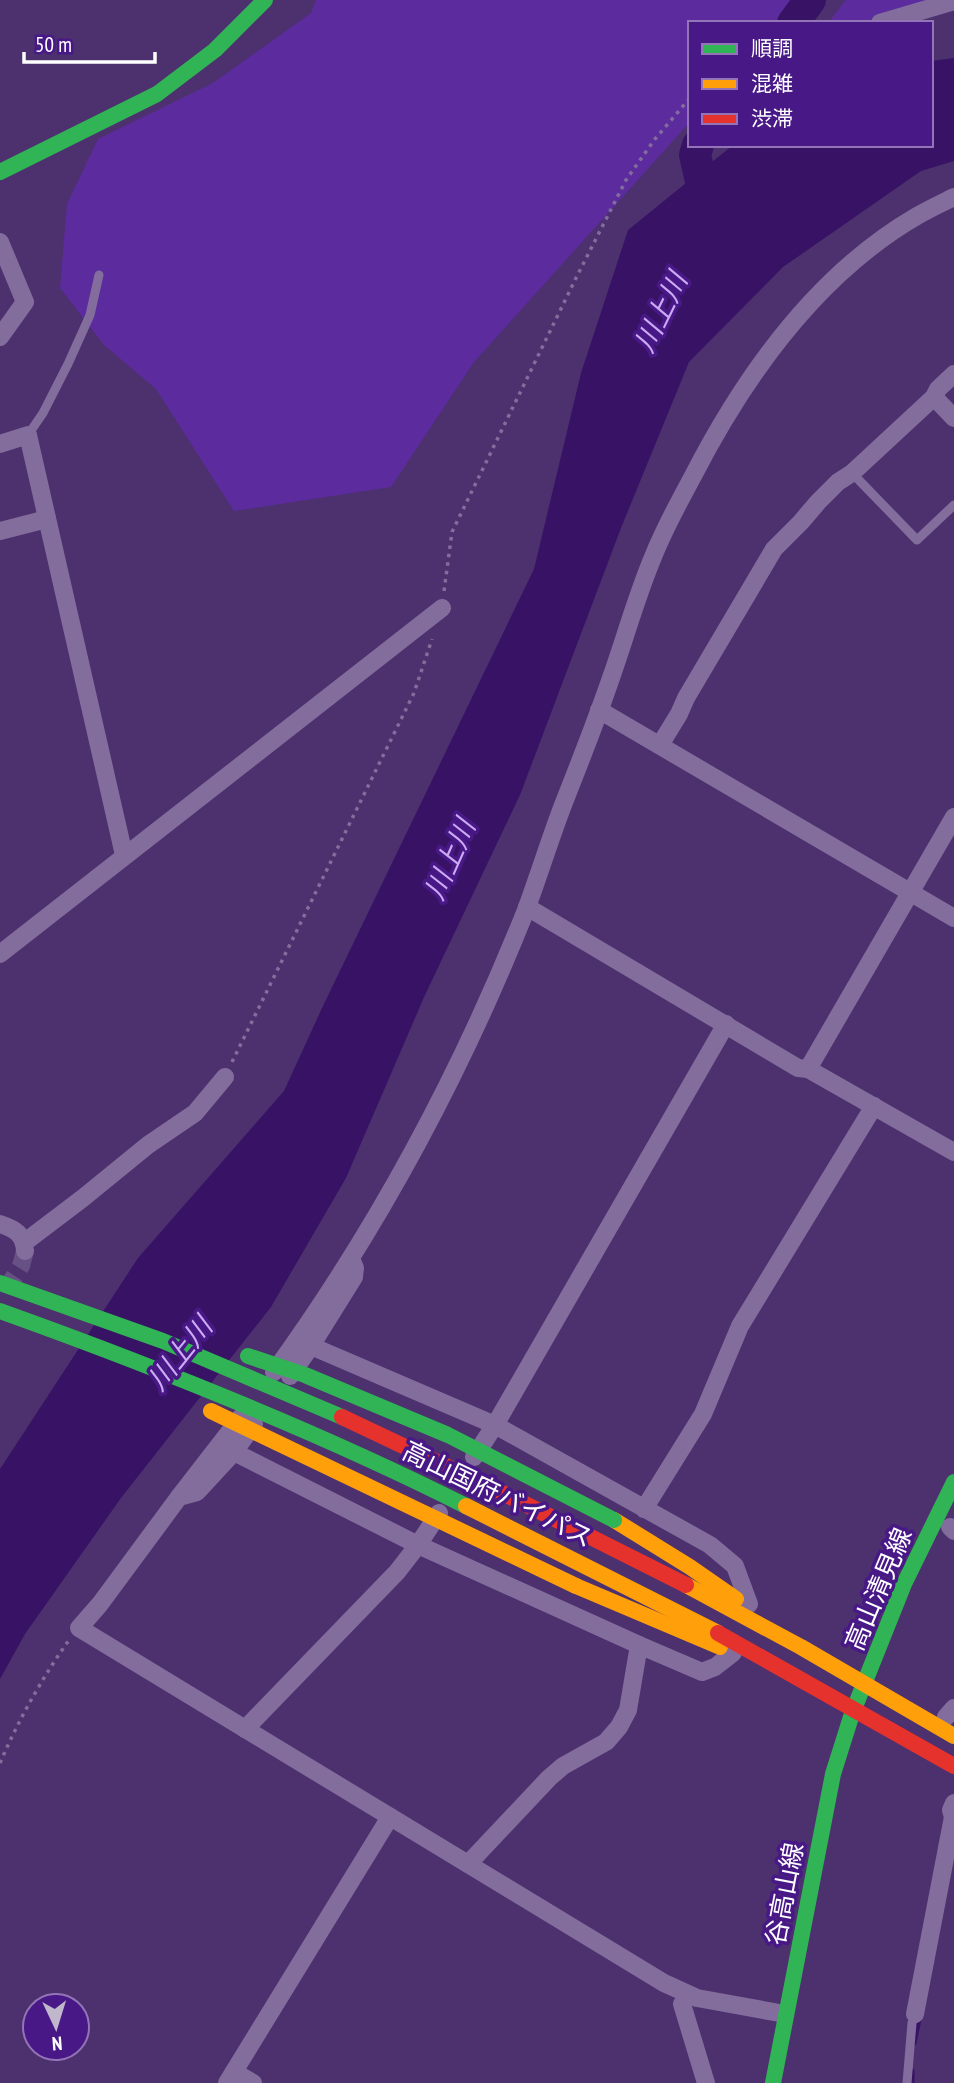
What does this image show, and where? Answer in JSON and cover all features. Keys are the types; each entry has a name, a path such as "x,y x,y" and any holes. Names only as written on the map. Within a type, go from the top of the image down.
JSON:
{"main road":[{"path":"0,172 157,94 215,50 265,0"},
{"name":"高山国府バイパス","path":"0,1283 182,1348 293,1395 475,1480 712,1599 954,1736"},
{"path":"51,1299 202,1340"},
{"name":"高山国府バイパス","path":"0,1311 110,1350 283,1419 381,1463 631,1587 762,1656 954,1766"},
{"path":"0,1322 167,1391"},
{"path":"228,1349 305,1375 448,1435 614,1520 751,1609 867,1675 951,1715"},
{"path":"200,1406 576,1587 733,1653 851,1717 954,1779"},
{"name":"高山清見線","path":"851,1717 904,1584 954,1482"},
{"name":"谷高山線","path":"773,2083 833,1774 851,1717"}],"street":[{"path":"887,21 954,1"},
{"path":"785,2014 697,1998 680,1992 79,1628 100,1604 304,1330 351,1258 429,1121 527,907 654,555 704,453 754,373 802,314 852,263 883,239 916,216 954,197"},
{"path":"0,242 25,302 0,337"},
{"path":"660,745 774,549 817,502 934,397 954,374"},
{"path":"934,397 954,418"},
{"path":"0,444 28,435 124,855"},
{"path":"0,531 47,519"},
{"path":"0,954 442,608"},
{"path":"600,710 954,918"},
{"path":"808,1069 954,817"},
{"path":"527,907 798,1068 808,1069 954,1152"},
{"path":"245,1729 397,1572 418,1545 495,1425 726,1024"},
{"path":"0,1224 17,1231 25,1247 148,1145 195,1113 225,1077"},
{"path":"644,1509 703,1414 740,1326 873,1106"},
{"path":"178,1497 197,1492 234,1452 312,1346 354,1277 355,1268 351,1258"},
{"path":"312,1346 495,1425 710,1545 735,1566 751,1609"},
{"path":"234,1452 418,1545 702,1672 715,1667 733,1653"},
{"path":"468,1864 549,1778 564,1766 606,1742 619,1727 628,1710 639,1645"},
{"path":"915,2014 954,1813"},
{"path":"253,2083 230,2077 390,1817"},
{"path":"682,2004 706,2083"}],"lane":[{"path":"28,435 43,413 74,352 90,315 99,275"},
{"path":"852,473 917,540 954,505"},
{"path":"907,2083 915,2014"}],"path":[{"path":"225,1077 414,693 442,608 452,532 626,180 654,139 688,101"},
{"path":"0,1763 52,1662 79,1628"}],"shaded area":[{"path":"316,0 815,0 792,21 688,21 688,124 474,362 391,487 234,511 156,389 104,345 60,288 67,204 98,139 213,83 311,13"},
{"path":"846,0 954,0 886,21 830,21"}],"water":[{"name":"川上川","path":"954,58 954,161 921,171 783,267 689,362 621,528 520,795 425,995 346,1178 271,1307 121,1498 25,1634 0,1679 0,1469 138,1258 284,1091 534,569 581,373 628,230 731,147 933,147 933,61"}],"waterway":[{"path":"794,21 810,0"},
{"path":"697,147 695,155 703,190 703,215"},
{"path":"914,2043 920,2015"},
{"path":"912,2071 912,2083"}],"tunnel":[{"path":"5,1291 21,1266 25,1251"}],"traffic: fast":[{"path":"0,172 157,94 215,50 265,0"},
{"path":"0,1283 163,1341 342,1417"},
{"path":"0,1311 236,1401 352,1451 466,1506"},
{"path":"248,1356 305,1375 448,1435 614,1520"},
{"path":"856,1704 904,1584 954,1482"},
{"path":"773,2083 833,1774 851,1717"}],"traffic: slow":[{"path":"211,1411 576,1586"},
{"path":"466,1506 718,1633"},
{"path":"614,1520 736,1599"},
{"path":"686,1585 801,1647 954,1736"},
{"path":"576,1586 720,1647"}],"traffic: jam":[{"path":"342,1417 517,1500 686,1585"},
{"path":"718,1633 954,1766"}]}
